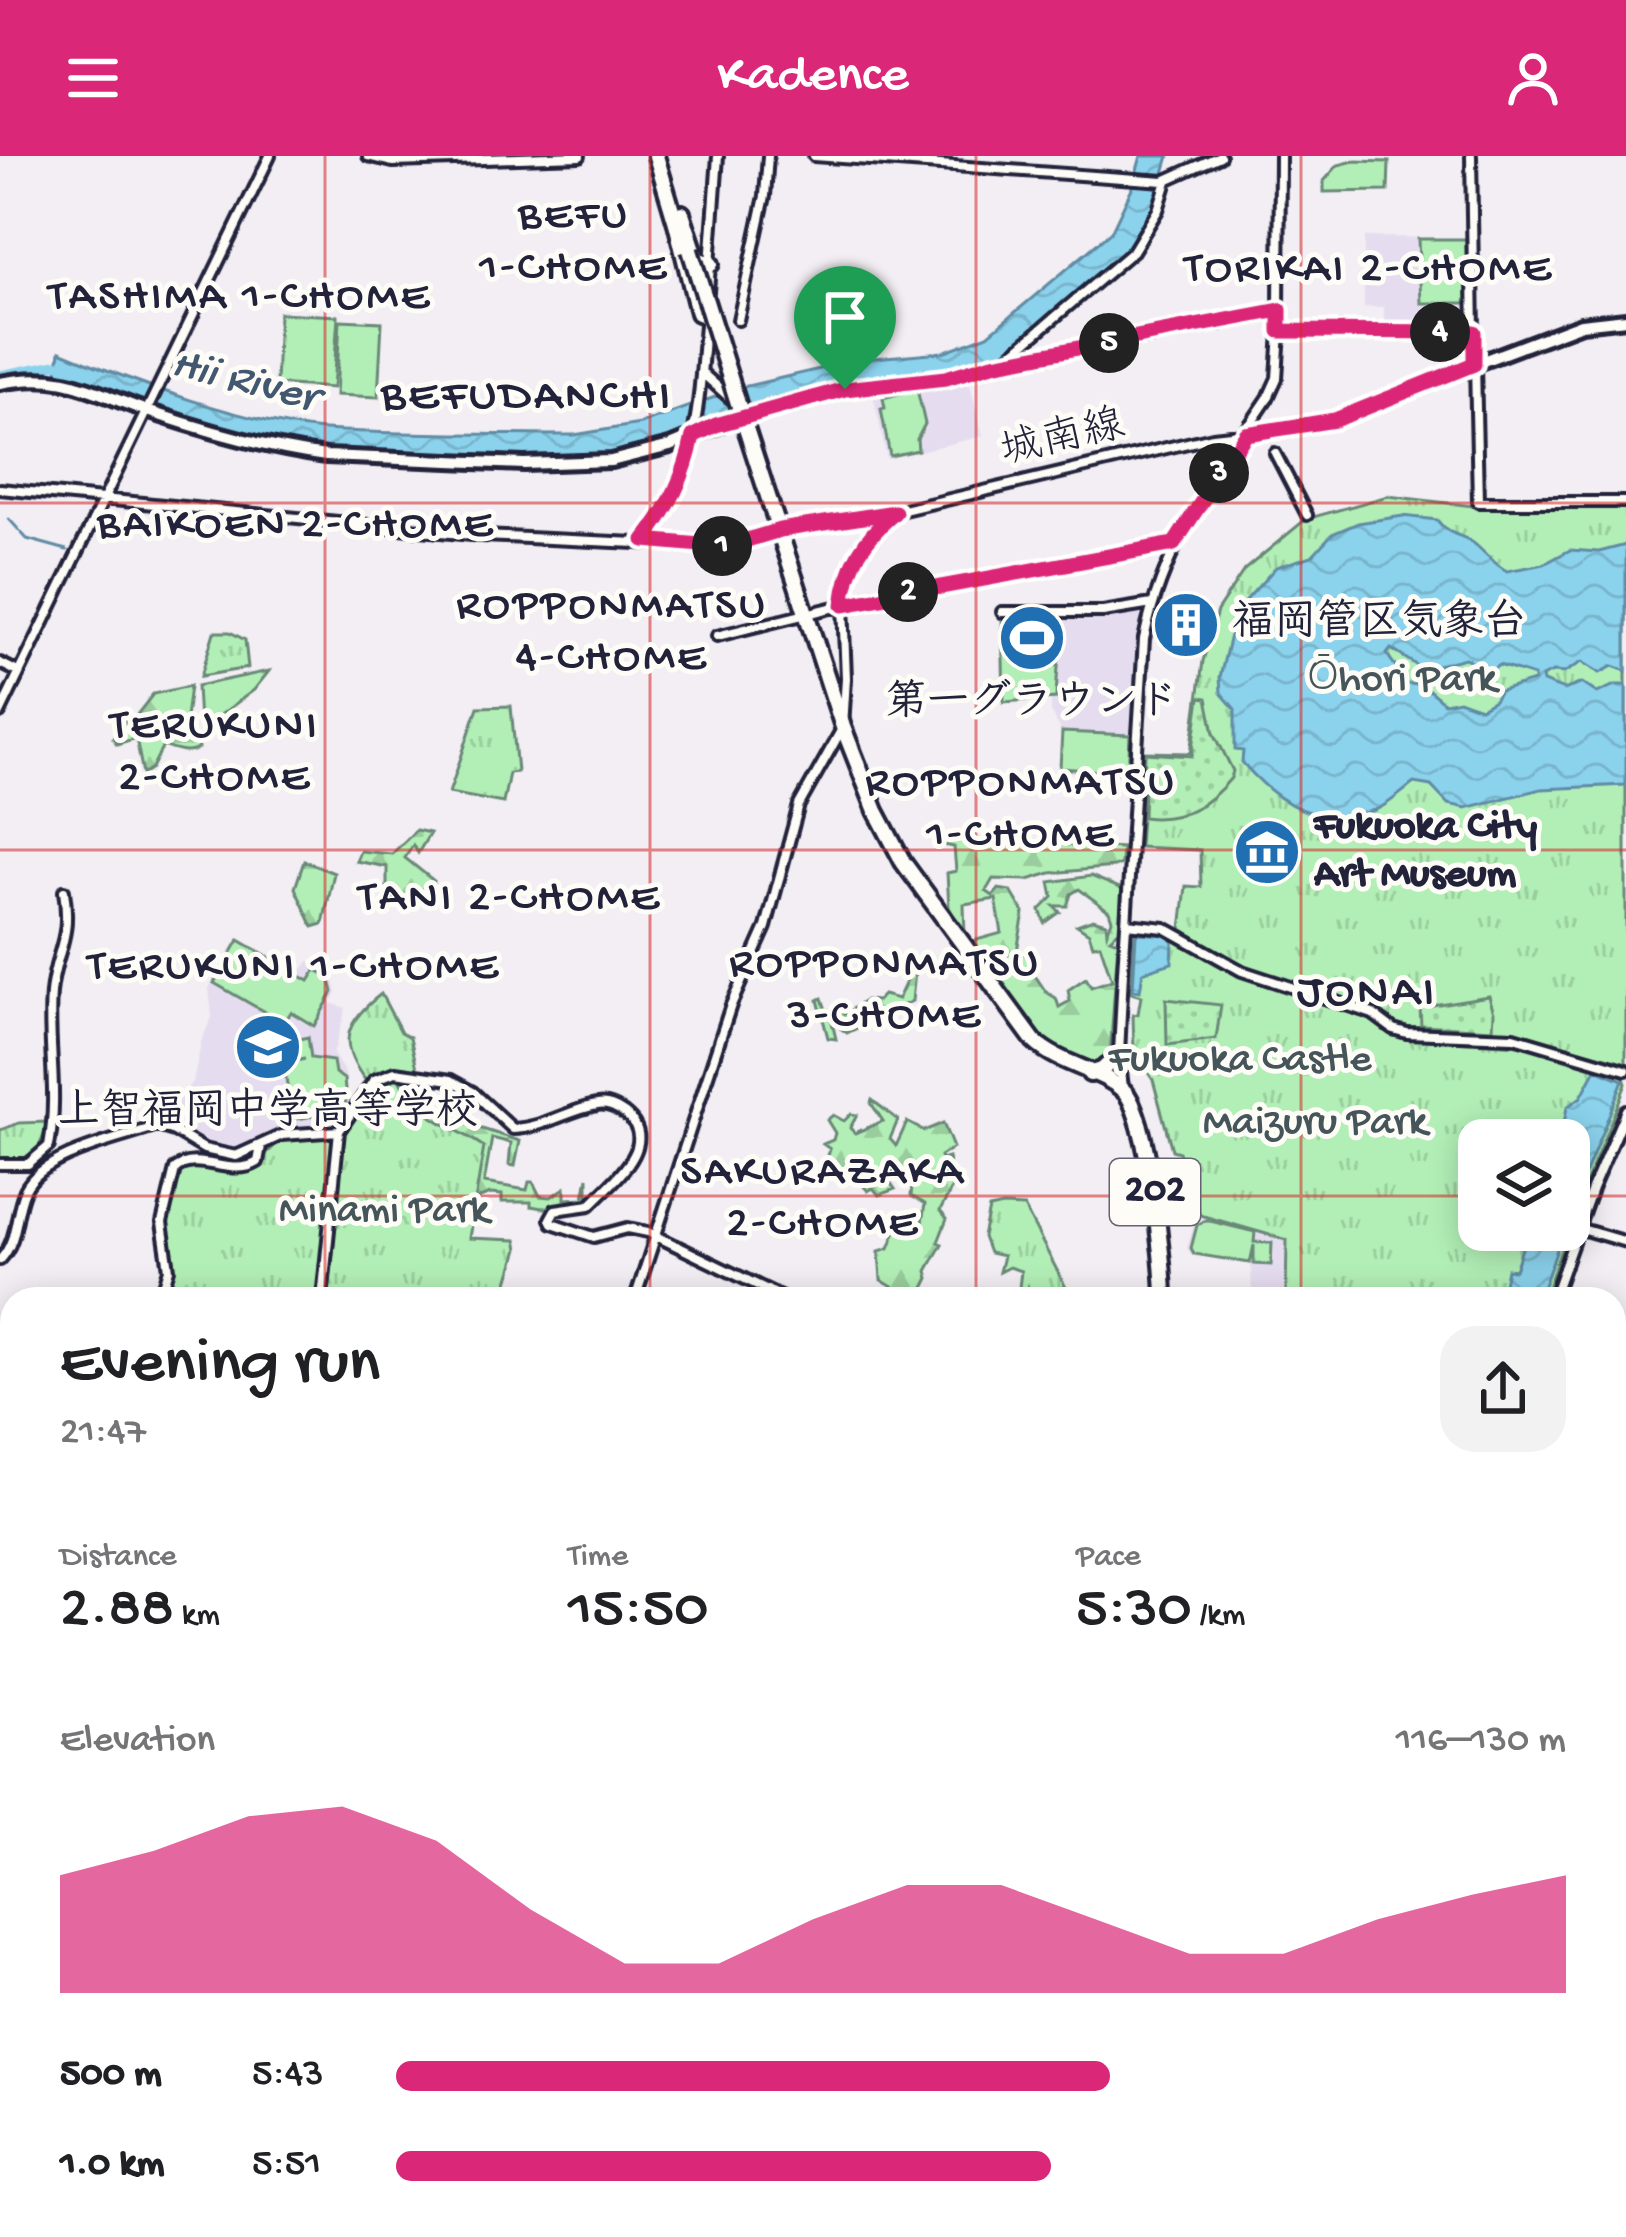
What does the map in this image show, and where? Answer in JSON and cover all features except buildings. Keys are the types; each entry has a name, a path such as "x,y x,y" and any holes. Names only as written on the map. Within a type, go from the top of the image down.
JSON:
{"highway":[{"path":"658,156 735,403 843,727 876,811 897,853 1034,1041 1057,1059 1123,1089"},
{"path":"658,156 698,313 706,316"},
{"path":"674,200 679,202 697,259 711,264"},
{"path":"676,223 687,251"},
{"path":"1090,1074 1110,1065 1119,1054"},
{"name":"202","path":"1123,1089 1132,1105 1155,1191 1164,1287"}],"main road":[{"path":"0,383 52,377 257,445 326,456 568,464 646,454 693,436 735,403 946,378 993,364 1280,310 1280,331 1474,332 1474,364 1581,324 1626,319"}],"street":[{"path":"0,713 270,156"},
{"path":"368,156 393,162 580,156"},
{"path":"644,540 667,512 693,436 718,156"},
{"path":"738,320 768,156"},
{"path":"814,156 1165,181 1220,156"},
{"path":"1280,156 1280,310"},
{"path":"1471,156 1474,332"},
{"path":"993,364 1029,342 1133,251 1158,210 1165,181"},
{"path":"1123,1089 1119,1054 1144,639 1174,544 1246,434 1276,378 1280,331"},
{"path":"1474,364 1478,502 1626,502"},
{"name":"城南線","path":"0,489 482,536 724,547 780,530 895,512 1213,437 1335,420 1474,364"},
{"path":"700,372 735,403"},
{"path":"1275,453 1307,515"},
{"path":"639,1287 731,1005 766,927 799,805 843,727 843,605 852,560 865,539 895,512"},
{"path":"717,636 843,605 1174,544"},
{"path":"1002,612 1103,612 1152,604"},
{"path":"0,663 18,672"},
{"path":"0,1164 28,1164 49,1146 55,1079 51,994 69,922 64,891"},
{"path":"1127,924 1165,928 1242,971 1372,1013 1407,1033 1514,1037 1626,1070"},
{"path":"323,1287 339,1131 374,1080 395,1072 463,1085 513,1129 609,1105 638,1127 638,1149 590,1205 555,1210 550,1219 584,1236 628,1228 656,1234 761,1287"},
{"path":"1590,1200 1621,1134 1626,1110"},
{"path":"0,1260 16,1233 26,1187 47,1165 158,1126 215,1153 243,1155 282,1135 339,1131"},
{"path":"164,1287 170,1269 163,1223 175,1169 190,1162 248,1168 262,1154 261,1146"},
{"path":"1590,1232 1626,1242"},
{"path":"1556,1287 1569,1251"}],"shaded area":[{"path":"1364,237 1469,238 1470,328 1384,328 1384,307 1364,307"},
{"path":"968,376 983,436 887,459 872,390"},
{"path":"1141,609 1128,773 1060,768 1062,732 1051,712 1051,699 1004,702 1002,616 1102,615"},
{"name":"上智福岡中学高等学校","path":"238,938 296,970 309,961 332,974 337,993 331,1003 346,1008 333,1054 345,1073 348,1103 343,1112 322,1130 281,1131 244,1150 211,1147 168,1125 166,1107 193,1082 212,1017 209,988"},
{"path":"1197,1214 1287,1239 1287,1287 1252,1287 1251,1265 1192,1255 1187,1248"}],"green space":[{"path":"1389,162 1388,191 1324,192 1324,181 1338,165"},
{"path":"1418,239 1466,239 1467,303 1421,303"},
{"path":"279,313 338,316 333,388 276,384"},
{"path":"340,320 382,322 378,397 336,395"},
{"path":"917,389 925,424 917,439 918,450 890,456 883,398"},
{"name":"Ōhori Park","path":"1388,496 1482,507 1626,506 1626,1063 1527,1035 1401,1026 1371,1007 1251,969 1181,929 1186,886 1201,887 1200,850 1139,847 1145,752 1191,753 1203,661 1217,611 1244,570 1306,519"},
{"name":"第一グラウンド","path":"1061,615 1056,698 1004,702 1002,616"},
{"path":"214,632 230,632 245,640 248,668 201,676"},
{"path":"269,671 254,690 223,713 239,717 199,723 197,686"},
{"path":"190,686 186,718 199,748 186,752 163,746 152,768 143,774 136,738 117,744 113,738 153,694"},
{"path":"1200,697 1207,698 1214,733 1233,771 1231,778 1192,810 1169,817 1143,817 1145,753 1192,756"},
{"path":"511,706 517,772 509,773 503,803 449,793 478,707"},
{"path":"1062,732 1130,735 1128,773 1060,768"},
{"path":"416,830 430,833 418,853 413,845 405,858 434,881 431,890 417,889 401,905 387,901 387,867 356,861 360,851 392,854"},
{"path":"944,838 1122,848 1121,864 1114,867 1028,880 993,879 986,891 993,896 999,889 1011,891 1024,913 1017,951 1031,957 1031,965 1019,971 1034,974 1059,1007 1070,1001 1068,990 1086,978 1091,987 1112,980 1100,944 1093,945 1089,933 1077,925 1093,919 1106,923 1107,932 1112,920 1109,911 1079,889 1071,894 1067,906 1054,906 1060,912 1045,923 1040,910 1053,897 1050,882 1091,876 1122,889 1120,930 1110,938 1118,941 1110,1056 1092,1067 1057,1051 969,942 1002,933 996,899 964,904 965,937 949,907 947,873 956,871 954,847 943,845"},
{"path":"304,861 334,873 323,924 313,927 295,888"},
{"name":"Maizuru Park","path":"1135,933 1172,936 1235,973 1363,1016 1401,1038 1521,1045 1623,1074 1626,1084 1590,1174 1590,1119 1458,1119 1458,1251 1561,1251 1548,1287 1286,1287 1287,1240 1200,1215 1179,1152 1172,1150 1153,1080 1134,1052 1133,1015 1138,1014 1141,996 1131,993"},
{"path":"239,940 309,981 316,970 329,976 333,992 314,1026 291,1012 284,1023 214,983"},
{"path":"911,971 915,972 912,1001 847,1033 832,1022 836,1039 828,1038 818,1000 822,998 826,1010 841,1009 845,1014 883,995 898,999"},
{"name":"Minami Park","path":"381,994 401,1032 410,1037 417,1068 382,1070 366,1081 351,1056 349,1034 359,1015"},
{"path":"1489,996 1493,1029 1421,1025 1420,1007"},
{"path":"1166,999 1221,1005 1216,1039 1167,1045"},
{"path":"308,1037 311,1058 333,1061 335,1073 344,1079 346,1102 341,1111 292,1120 284,1064 305,1059 279,1063 275,1044"},
{"name":"Minami Park","path":"398,1078 426,1113 484,1147 469,1238 516,1240 518,1249 507,1287 167,1287 172,1265 166,1222 180,1171 193,1164 249,1170 281,1140 344,1134 371,1090"},
{"path":"409,1078 406,1085 418,1097 427,1092 427,1111 450,1117 459,1113 457,1121 520,1141 515,1166 509,1165 511,1143 492,1138 484,1183 527,1190 533,1182 540,1196 551,1197 565,1188 565,1199 584,1198 588,1177 588,1200 552,1208 502,1202 502,1195 475,1200 344,1134 377,1088"},
{"path":"871,1103 898,1120 890,1139 896,1146 907,1122 924,1131 943,1123 953,1148 940,1156 941,1160 948,1158 954,1184 940,1211 947,1219 938,1242 942,1244 927,1271 924,1287 892,1287 881,1280 879,1251 889,1248 899,1223 921,1229 925,1204 911,1196 912,1186 900,1181 900,1174 894,1171 887,1178 895,1189 879,1195 873,1188 868,1191 855,1176 846,1177 836,1169 836,1162 827,1159 830,1149 823,1144 833,1140 835,1133 827,1120 833,1115 844,1121 857,1115 850,1128 855,1133 883,1121"},
{"path":"47,1122 33,1153 20,1160 0,1161 0,1130 19,1123"},
{"path":"1024,1207 1066,1287 1019,1287 1021,1271 1009,1267 999,1272 1003,1256 989,1253 983,1237 989,1209"},
{"path":"1206,1220 1255,1232 1254,1242 1272,1243 1271,1265 1254,1264 1254,1245 1250,1263 1194,1254 1191,1248 1197,1225"}],"water":[{"path":"1141,156 1169,156 1150,221 1128,253 1025,342 998,359 944,377 866,381 644,452 564,462 354,455 253,441 57,373 60,351 226,411 325,430 574,435 640,424 743,387 862,359 943,352 988,335 1111,232"},
{"name":"Ōhori Park","path":"1403,516 1437,520 1507,571 1544,564 1570,550 1599,552 1626,545 1626,671 1613,666 1600,673 1582,662 1564,673 1542,677 1543,682 1564,690 1582,683 1597,693 1626,685 1626,785 1541,789 1466,808 1448,804 1431,786 1414,783 1375,810 1336,816 1301,809 1256,777 1242,762 1243,751 1235,750 1235,709 1221,693 1220,677 1232,627 1248,598 1276,567 1312,556 1332,534 1358,523","holes":["1391,649 1422,669 1465,658 1472,673 1488,673 1499,665 1534,676 1534,681 1500,691 1480,708 1459,700 1444,703 1423,685 1407,684 1387,654"]},
{"path":"1136,934 1165,935 1173,941 1172,963 1143,972 1140,991 1133,990"},
{"path":"1596,1069 1623,1080 1590,1162 1590,1119 1565,1119 1567,1107 1581,1097"},
{"path":"1521,1251 1556,1251 1543,1287 1503,1287 1507,1269 1515,1270"}],"waterway":[{"name":"Hii River","path":"0,375 56,364 65,367"},
{"path":"9,519 27,539 67,550"}],"place":[{"name":"福岡管区気象台","path":"1186,625"},
{"name":"第一グラウンド","path":"1032,638"},
{"name":"Fukuoka City Art Museum","path":"1267,852"},
{"name":"上智福岡中学高等学校","path":"268,1047"}],"district":[{"name":"BEFU 1-CHOME","path":"574,243"},
{"name":"TORIKAI 2-CHOME","path":"1369,270"},
{"name":"TASHIMA 1-CHOME","path":"240,298"},
{"name":"BEFUDANCHI","path":"527,398"},
{"name":"BAIKOEN 2-CHOME","path":"296,526"},
{"name":"ROPPONMATSU 4-CHOME","path":"612,633"},
{"name":"TERUKUNI 2-CHOME","path":"215,753"},
{"name":"ROPPONMATSU 1-CHOME","path":"1021,810"},
{"name":"TANI 2-CHOME","path":"510,899"},
{"name":"TERUKUNI 1-CHOME","path":"294,968"},
{"name":"ROPPONMATSU 3-CHOME","path":"885,991"},
{"name":"JONAI","path":"1367,994"},
{"name":"SAKURAZAKA 2-CHOME","path":"823,1199"}],"route":[{"path":"1280,310 1280,331 1474,332 1474,364 1335,420 1246,434 1174,544 843,605 852,560 865,539 895,512 780,530 724,547 644,540 667,512 693,436 762,410 845,389 946,378 993,364 1280,310"}],"park label":[{"name":"Fukuoka Castle","path":"1240,1061"}]}
